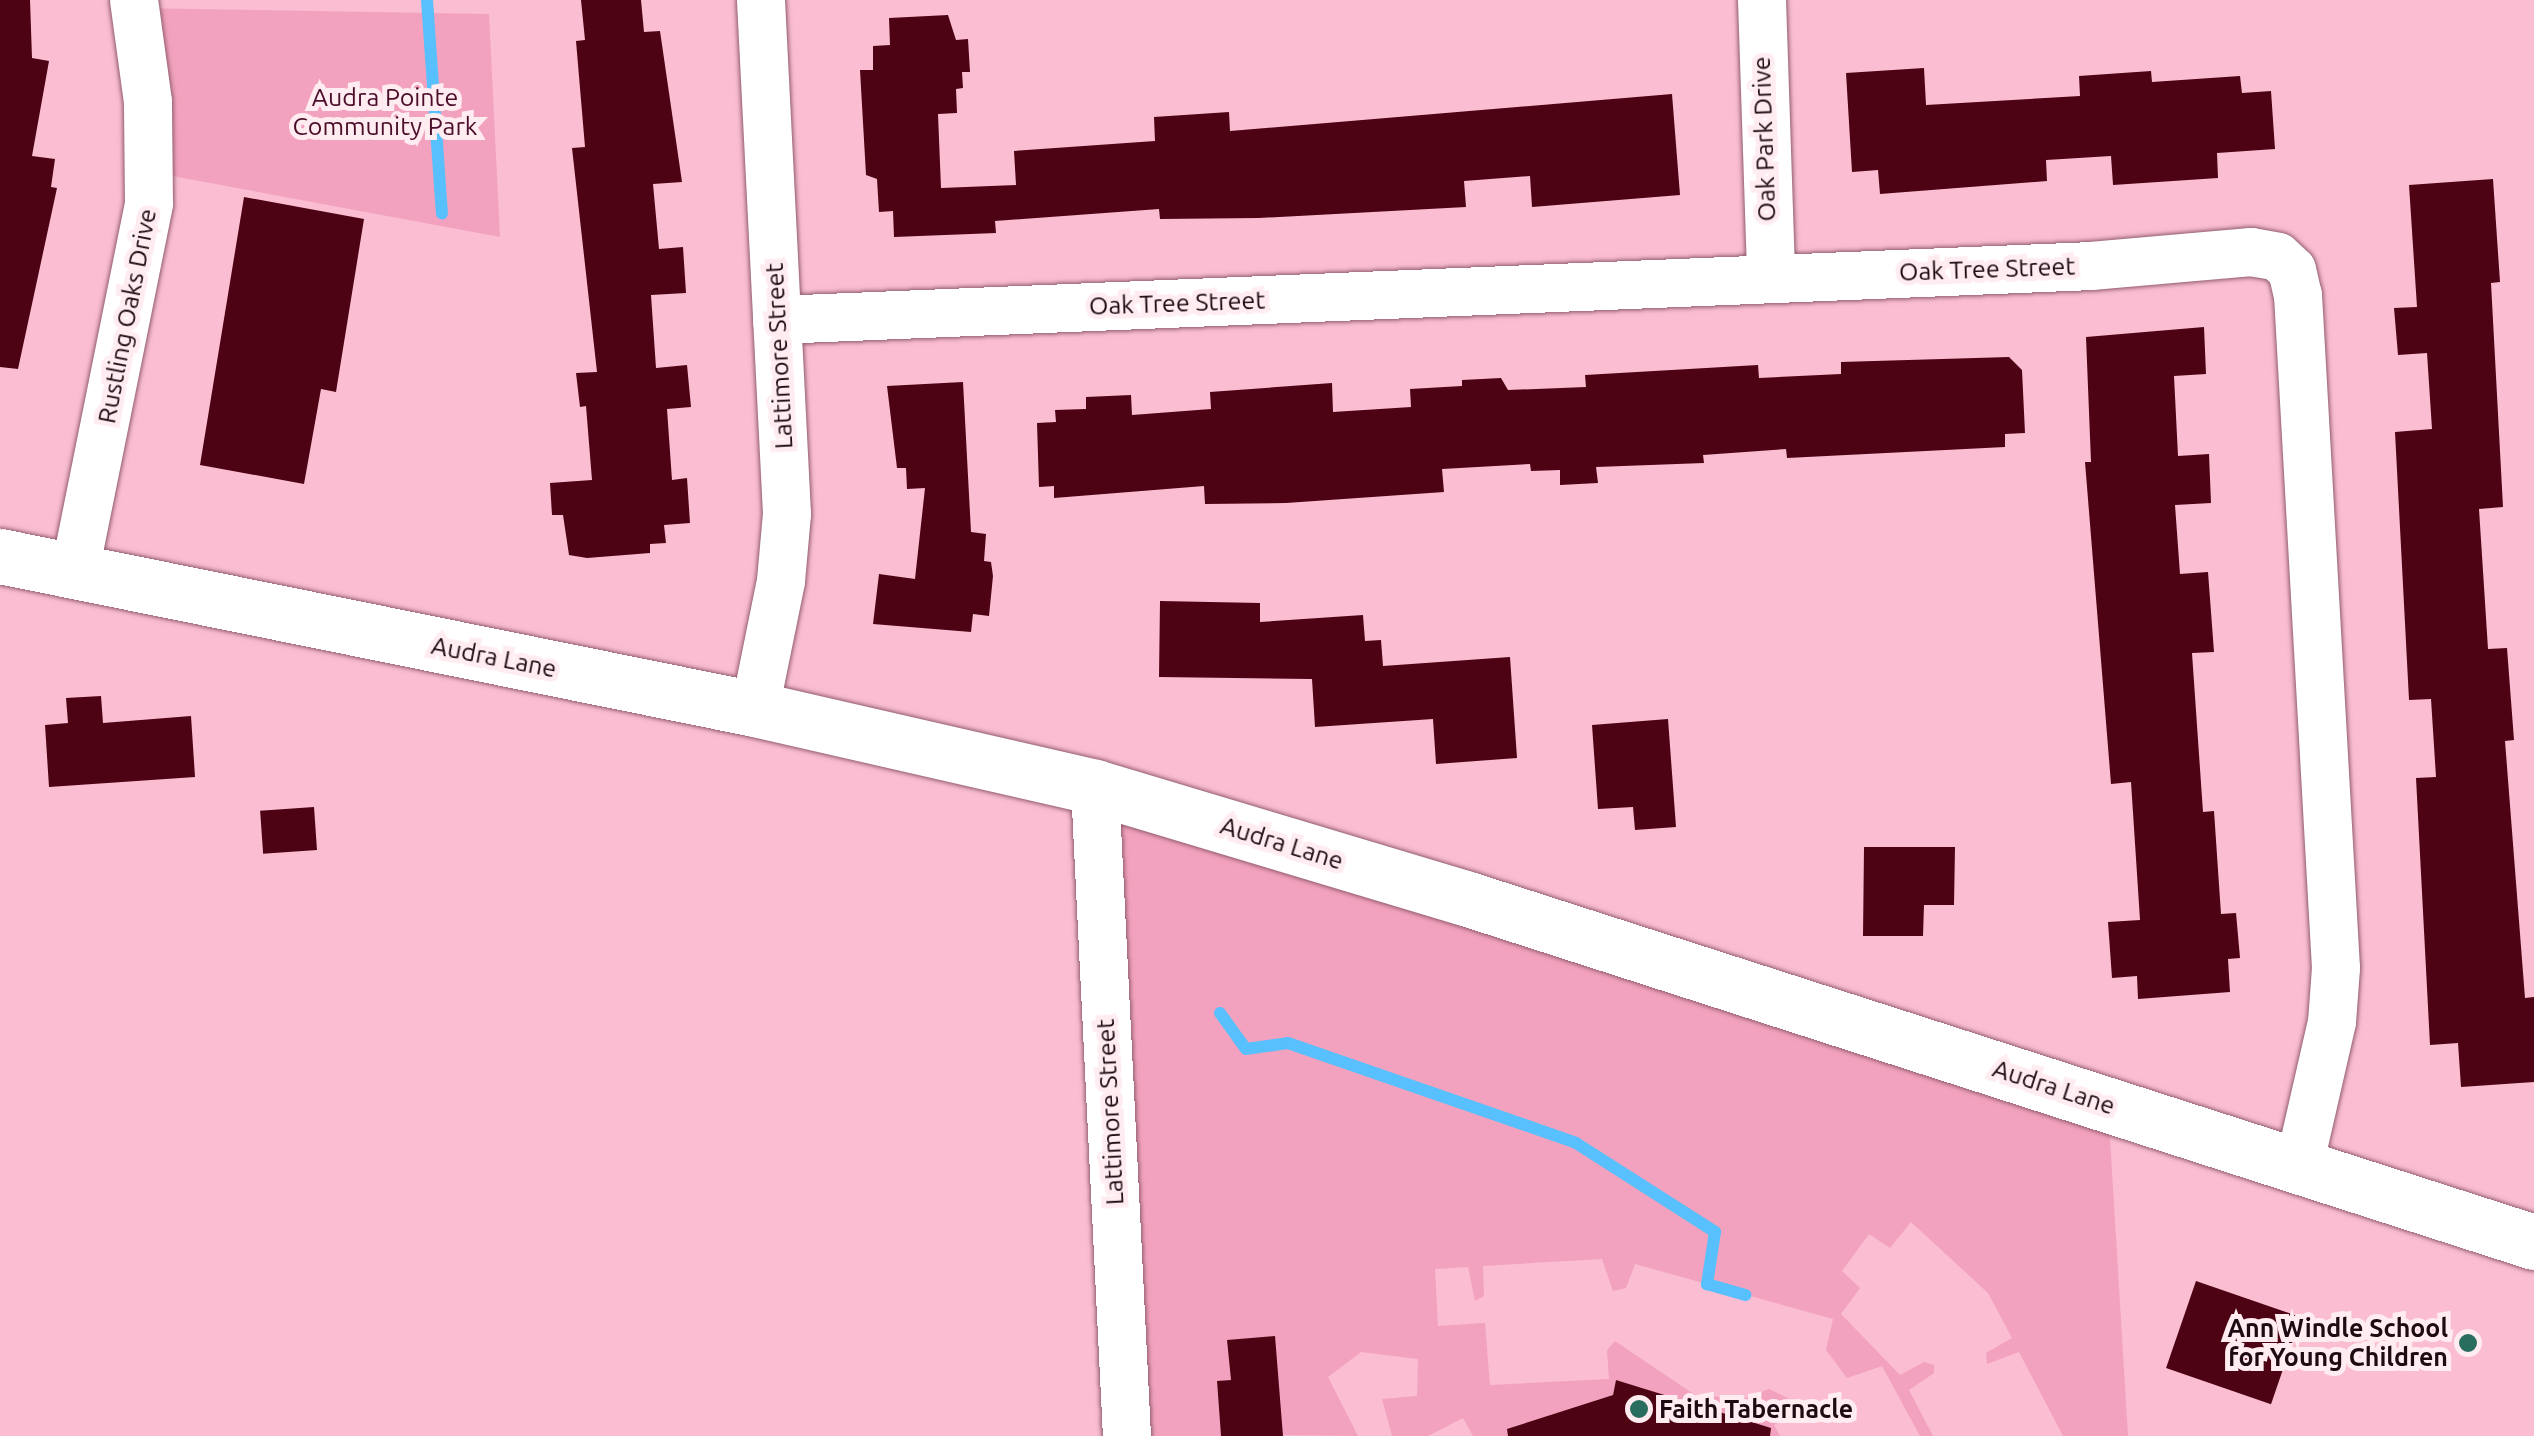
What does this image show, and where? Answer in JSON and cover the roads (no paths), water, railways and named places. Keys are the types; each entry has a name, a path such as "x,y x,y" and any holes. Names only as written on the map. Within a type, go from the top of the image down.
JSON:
{"street":[{"name":"Rustling Oaks Drive","path":"75,571 149,203 148,102 134,0"},
{"name":"Lattimore Street","path":"755,709 786,532 761,0"},
{"name":"Oak Park Drive","path":"1762,0 1771,277"},
{"name":"Oak Tree Street","path":"777,320 2091,266 2271,253 2292,270 2336,968 2332,1022 2300,1162"},
{"name":"Audra Lane","path":"0,556 755,709 1096,787 2300,1162 2534,1242"},
{"name":"Lattimore Street","path":"1096,787 1127,1436"}],"waterway":[{"path":"427,0 442,213"},
{"path":"1220,1013 1246,1049 1288,1043 1576,1143 1715,1232 1707,1284 1745,1295"}],"place":[{"name":"Ann Windle School for Young Children","path":"2468,1343"},
{"name":"Faith Tabernacle","path":"1639,1409"}],"park label":[{"name":"Audra Pointe Community Park","path":"385,112"}]}
